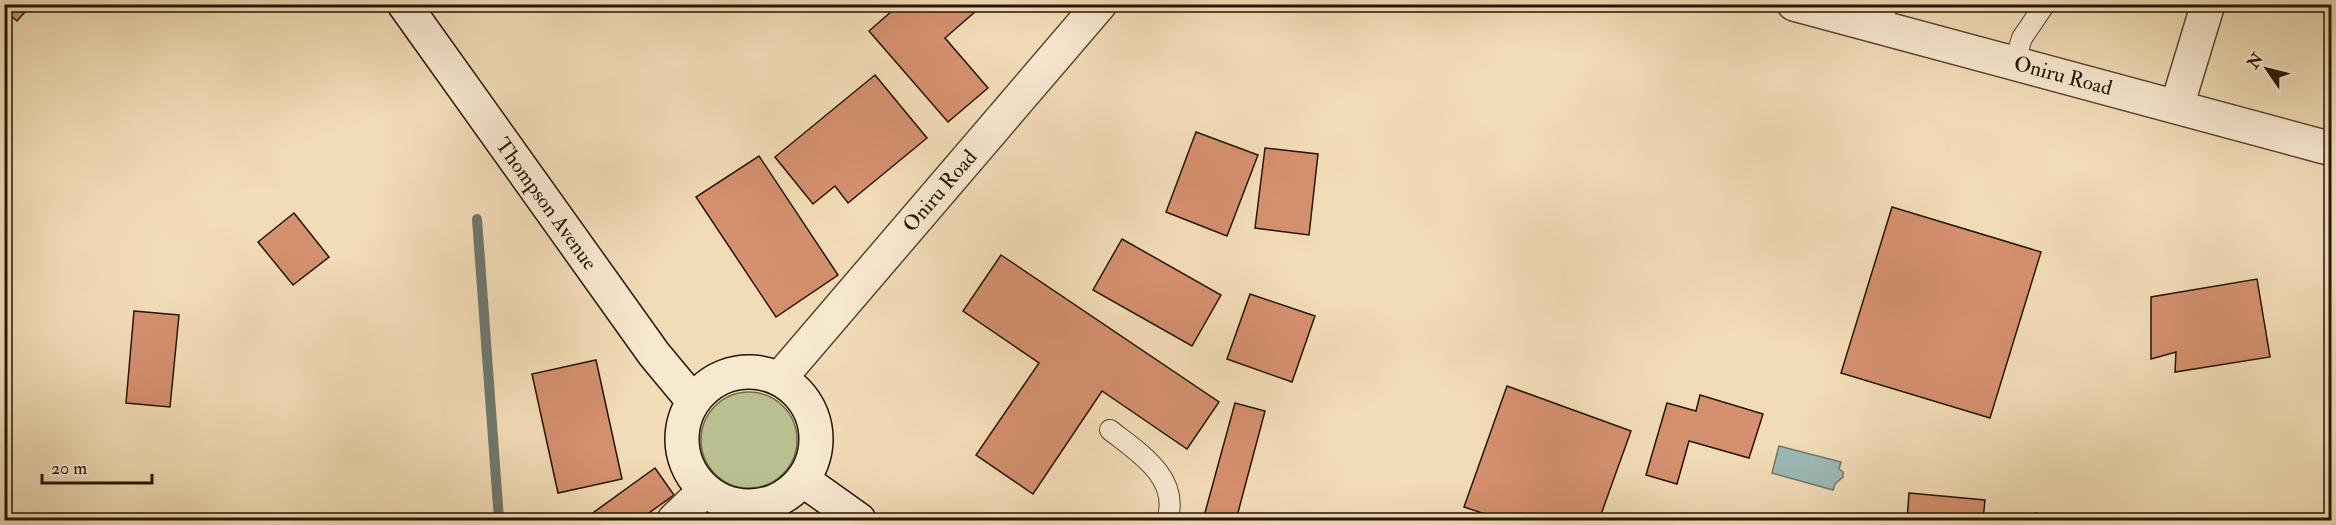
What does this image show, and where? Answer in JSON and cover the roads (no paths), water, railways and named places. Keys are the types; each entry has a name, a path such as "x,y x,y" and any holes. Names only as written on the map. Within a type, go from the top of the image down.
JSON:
{"street":[{"name":"Thompson Avenue","path":"404,4 647,344 693,401"},
{"name":"Oniru Road","path":"780,378 1100,4"},
{"name":"Oniru Road","path":"1794,4 1884,17 2014,63 2331,149"},
{"path":"2177,106 2208,4"},
{"path":"757,371 780,378 799,392 812,412 817,435 814,459 803,480 782,498 756,507 728,504 704,491 691,476 682,448 684,418 693,401 710,383 732,373 757,371"},
{"path":"803,480 859,520"},
{"path":"674,520 704,491"}],"lane":[{"path":"2014,63 2022,38 2045,4"},
{"path":"1110,430 1150,461 1166,483 1169,514 1167,520"}],"water":[{"path":"1779,446 1841,462 1839,469 1843,472 1843,477 1835,484 1833,490 1772,473"}],"waterway":[{"path":"477,219 499,520"}]}
